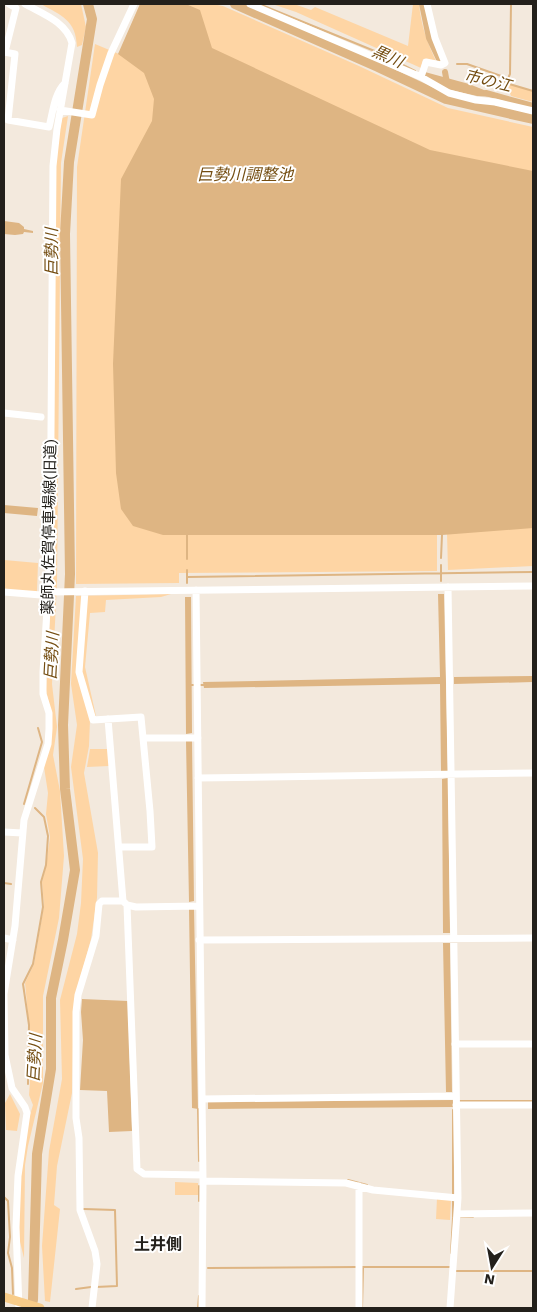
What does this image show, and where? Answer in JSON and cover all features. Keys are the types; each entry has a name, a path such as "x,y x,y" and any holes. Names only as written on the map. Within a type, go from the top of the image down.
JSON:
{"main road":[{"path":"4,1297 19,1305 40,1308"}],"street":[{"path":"9,4 16,8 5,52 15,54 8,120 49,127 57,95 65,83 72,43 64,27 25,4"},
{"path":"60,110 92,115 111,53 134,4"},
{"path":"250,4 421,77 449,93 533,112"},
{"path":"421,77 426,62 441,65 445,63 435,38 427,4"},
{"name":"薬師丸佐賀停車場線(旧道)","path":"19,1305 16,1227 18,1176 27,1113 12,1088 5,1056 4,1014 7,969 11,954 18,898 22,834 28,806 48,744 49,729 44,694 48,592 52,185 54,153 65,83"},
{"path":"4,413 41,417"},
{"path":"48,592 533,586"},
{"path":"448,587 450,680 447,774 449,939 455,1044 451,1096 456,1106 456,1217 450,1308"},
{"path":"196,590 197,685 192,738 198,778 194,906 199,940 203,1178 202,1308"},
{"path":"85,591 79,672 93,720 142,717 152,847 120,848"},
{"path":"4,592 41,595"},
{"path":"108,719 125,903 137,1169 144,1174 203,1178 346,1183 373,1190 455,1198"},
{"path":"143,738 192,738"},
{"path":"198,778 533,773"},
{"path":"4,832 22,834"},
{"path":"92,1308 97,1264 96,1252 80,1210 79,1138 76,1118 76,1012 78,995 96,936 99,904 102,901 125,903 136,907 194,906"},
{"path":"4,938 13,940"},
{"path":"199,940 533,938"},
{"path":"455,1044 533,1044"},
{"path":"202,1103 451,1096"},
{"path":"456,1106 533,1105"},
{"path":"359,1186 359,1308"},
{"path":"456,1217 533,1214"}],"shaded area":[{"path":"41,4 81,4 86,27 82,45 77,47 74,31 66,20"},
{"path":"140,4 200,11 186,4 223,6 359,66 448,108 533,127 533,566 448,570 447,533 437,505 437,571 179,573 179,583 76,584 77,167 95,44 119,54"},
{"path":"272,4 294,4 311,10 315,7 408,46 413,4 419,4 425,33 436,61 423,59 421,68 296,12"},
{"path":"506,83 533,91 533,102 511,96"},
{"path":"68,116 61,163 57,583 52,684 57,727 53,755 60,791 64,856 59,918 43,996 43,1083 25,1165 24,1258 19,1238 20,1168 27,1125 33,1105 29,1095 29,1025 25,983 34,964 44,906 42,882 50,837 46,814 48,793 44,767 51,713 46,690 52,583 56,152 62,118"},
{"path":"4,560 38,563 37,592 4,590"},
{"path":"171,594 161,597 106,600 105,612 90,613 85,667 96,716 90,720 89,746 84,773 98,853 97,898 91,939 74,1001 72,1093 57,1166 54,1205 60,1209 50,1302 45,1301 42,1246 49,1151 62,1079 60,1000 77,934 81,903 83,859 71,767 77,725 71,684 76,596"},
{"path":"90,749 108,749 109,766 87,767"},
{"path":"10,1094 20,1114 17,1131 6,1130 5,1103"},
{"path":"175,1182 198,1183 198,1195 175,1195"},
{"path":"437,1198 451,1200 450,1220 436,1219"}],"water":[{"name":"巨勢川調整池","path":"140,4 186,4 200,10 212,48 430,150 533,171 533,528 442,535 163,535 133,526 121,509 116,473 113,364 121,179 152,121 154,99 144,73 118,54"},
{"path":"425,72 469,84 494,94 494,97 477,96 446,89 423,75"},
{"path":"4,221 19,223 24,229 33,231 33,233 4,234"},
{"path":"4,505 38,508 37,516 4,513"},
{"path":"438,594 444,594 448,771 441,771 440,684 204,688 203,682 440,677"},
{"path":"185,597 191,597 192,733 186,734"},
{"path":"533,676 533,682 454,684 454,677"},
{"path":"186,741 192,741 194,901 189,902"},
{"path":"448,778 450,933 443,933 442,779"},
{"path":"189,909 194,909 198,1109 192,1108"},
{"path":"443,943 450,943 452,1092 446,1092"},
{"path":"82,999 128,1001 132,1131 109,1132 107,1091 80,1090 83,1040"},
{"path":"453,1100 453,1107 208,1109 208,1102"}],"waterway":[{"name":"巨勢川","path":"33,1300 37,1154 51,1069 51,998 75,870 65,789 63,725 70,574 65,234 69,162 92,19 88,4"},
{"name":"黒川","path":"235,4 446,99 533,119"},
{"path":"259,4 377,52 415,71"},
{"name":"市の江","path":"422,4 429,38 439,59"},
{"path":"506,83 510,74 511,4"},
{"path":"457,64 467,64 501,76 506,83 533,91"},
{"name":"市の江","path":"445,72 447,83 450,84"},
{"name":"市の江","path":"486,93 533,106"},
{"path":"187,534 187,559"},
{"path":"441,558 442,535"},
{"path":"441,565 441,581"},
{"path":"187,570 187,577"},
{"path":"187,583 187,577 533,572"},
{"path":"191,685 206,685"},
{"path":"24,804 42,742 38,728"},
{"path":"28,1084 29,1025 23,984 33,964 43,907 41,882 46,865 48,836 44,817 35,808"},
{"path":"4,883 11,884"},
{"path":"459,1101 533,1101"},
{"path":"198,1109 199,1161"},
{"path":"453,1110 453,1195"},
{"path":"348,1180 367,1185"},
{"path":"199,1186 199,1201"},
{"path":"4,1197 8,1201 10,1237 8,1253 12,1268 13,1294"},
{"path":"453,1200 453,1217"},
{"path":"84,1209 115,1210 117,1286 96,1287"},
{"path":"461,1217 473,1217"},
{"path":"451,1253 453,1218"},
{"path":"208,1268 357,1267"},
{"path":"362,1267 450,1267"},
{"path":"362,1308 363,1268"},
{"path":"456,1271 533,1271"},
{"path":"76,1289 91,1287"},
{"path":"198,1308 199,1296"}],"district":[{"name":"土井側","path":"158,1244"}]}
